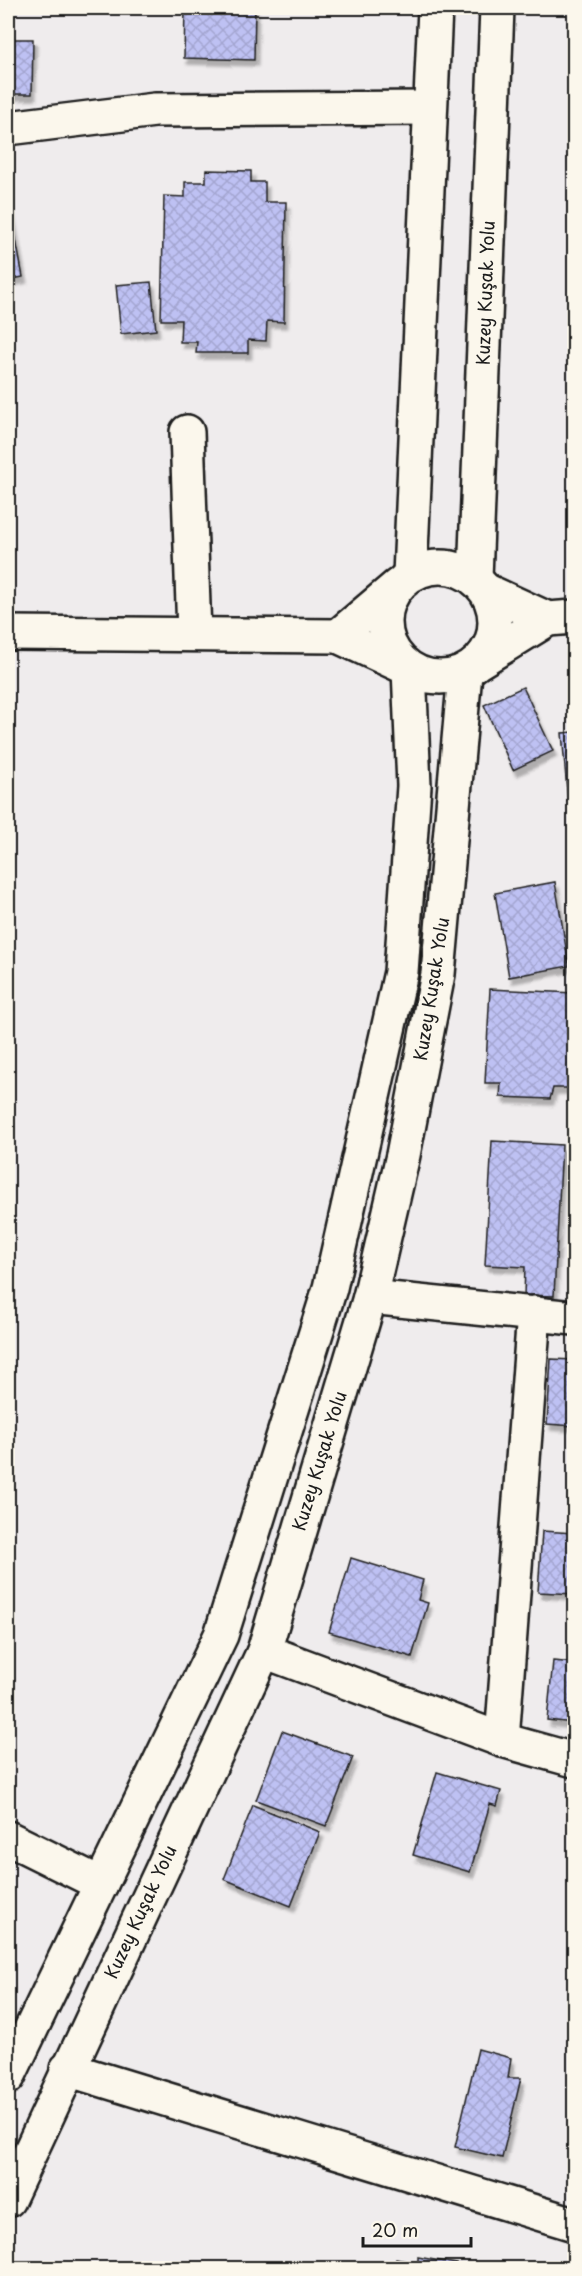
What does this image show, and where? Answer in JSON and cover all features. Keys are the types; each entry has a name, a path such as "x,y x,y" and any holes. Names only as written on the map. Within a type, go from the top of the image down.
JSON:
{"main road":[{"path":"409,669 396,655 387,638 385,619 388,602 404,581 435,8"},
{"name":"Kuzey Kuşak Yolu","path":"481,585 497,8"},
{"path":"8,128 155,110 430,108"},
{"path":"187,432 194,634"},
{"path":"338,636 404,581 426,568 444,566 460,570 481,585 561,618"},
{"path":"473,667 492,645 496,627 494,607 481,585"},
{"path":"8,633 338,636 427,677 447,678 473,667 561,618"},
{"path":"338,636 378,668 393,685 412,718"},
{"name":"Kuzey Kuşak Yolu","path":"8,2200 67,2069 264,1651 370,1296 403,1155 438,974 473,667"},
{"name":"Kuzey Kuşak Yolu","path":"8,2078 221,1635 330,1288 401,972 414,786 409,669"},
{"path":"370,1296 574,1318"},
{"path":"502,1740 534,1313"},
{"path":"264,1651 502,1740 574,1760"},
{"path":"8,1838 101,1884"},
{"path":"67,2069 574,2224"}],"building":[{"path":"185,8 255,8 254,60 184,58"},
{"path":"8,39 33,39 32,94 8,94"},
{"path":"206,170 251,171 251,182 265,182 265,202 286,202 284,322 267,321 266,341 248,340 248,353 196,353 197,342 180,342 181,320 161,320 164,196 185,197 185,182 206,182"},
{"path":"8,197 23,277 8,280"},
{"path":"151,282 156,330 121,334 116,285"},
{"path":"523,687 553,751 513,770 484,705"},
{"path":"574,732 574,801 568,802 562,733"},
{"path":"555,882 569,966 509,977 495,893"},
{"path":"490,989 574,993 574,1088 553,1088 550,1099 500,1097 501,1083 485,1083"},
{"path":"492,1141 562,1145 554,1296 524,1295 525,1267 485,1265"},
{"path":"551,1359 574,1360 574,1426 547,1424"},
{"path":"542,1531 574,1533 574,1594 538,1592"},
{"path":"351,1558 423,1580 418,1600 428,1603 412,1657 329,1632"},
{"path":"553,1661 574,1663 574,1723 547,1720"},
{"path":"282,1731 353,1757 326,1826 256,1800"},
{"path":"437,1772 501,1791 497,1806 490,1804 470,1872 413,1855"},
{"path":"253,1805 320,1832 291,1906 224,1879"},
{"path":"478,2049 511,2058 508,2078 521,2078 502,2158 455,2147"},
{"path":"418,2257 479,2268 394,2268 396,2259 418,2263"}]}
